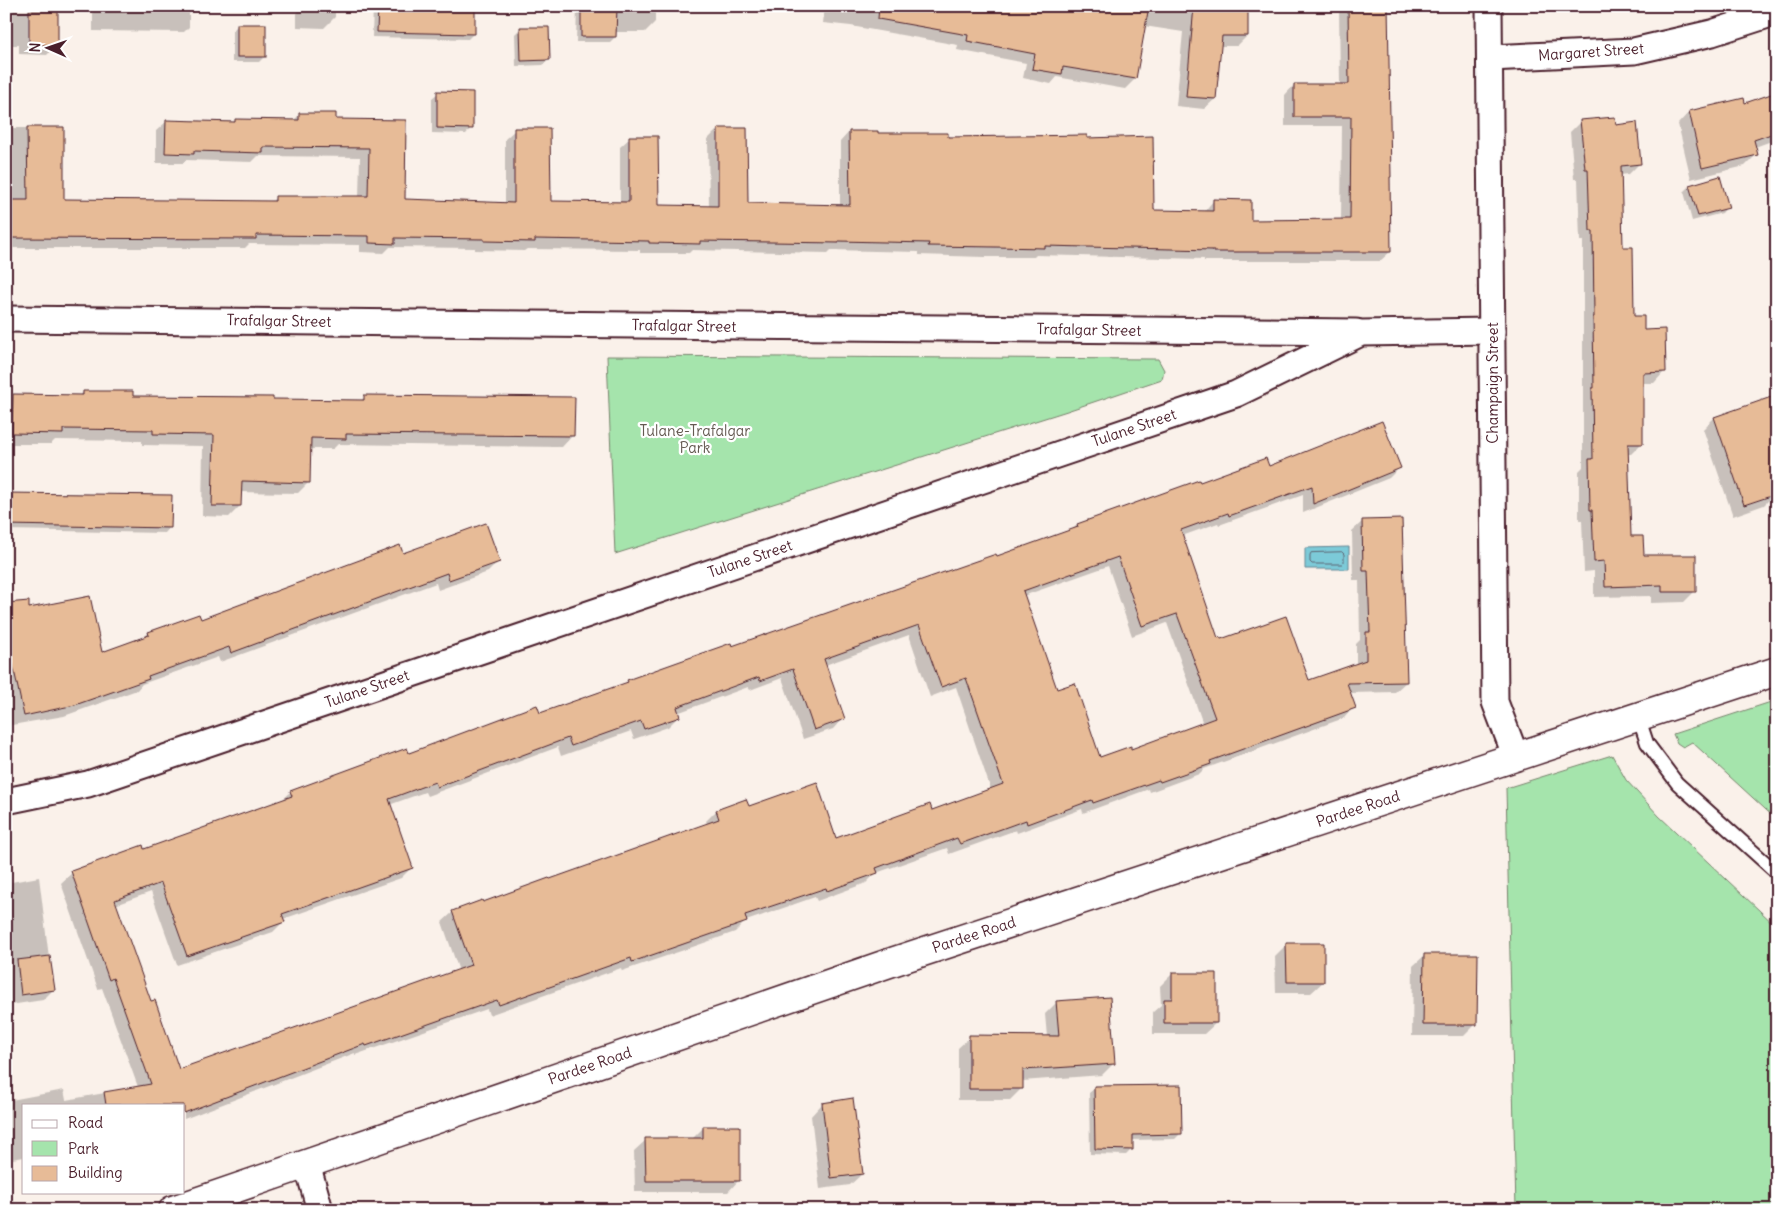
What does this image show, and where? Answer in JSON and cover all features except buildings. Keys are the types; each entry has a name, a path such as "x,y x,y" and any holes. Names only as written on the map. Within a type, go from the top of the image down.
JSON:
{"main road":[{"name":"Pardee Road","path":"174,1210 895,961 1777,671"}],"street":[{"name":"Champaign Street","path":"1489,6 1495,702 1516,757"},
{"name":"Margaret Street","path":"1490,58 1634,51 1712,33 1777,12"},
{"name":"Trafalgar Street","path":"6,319 1361,332"},
{"name":"Tulane Street","path":"6,801 88,784 1236,394 1361,332 1492,331"},
{"path":"307,1164 320,1210"}],"lane":[{"path":"1638,716 1647,743 1677,783 1777,873"}],"green space":[{"name":"Tulane-Trafalgar Park","path":"607,356 1158,359 1164,370 1162,379 1067,411 615,554"},
{"path":"1777,700 1777,820 1692,742 1683,747 1677,743 1673,734"},
{"path":"1612,755 1626,780 1659,816 1777,927 1777,1210 1516,1210 1506,788"}],"water":[{"path":"1349,547 1349,569 1305,569 1305,548"}]}
